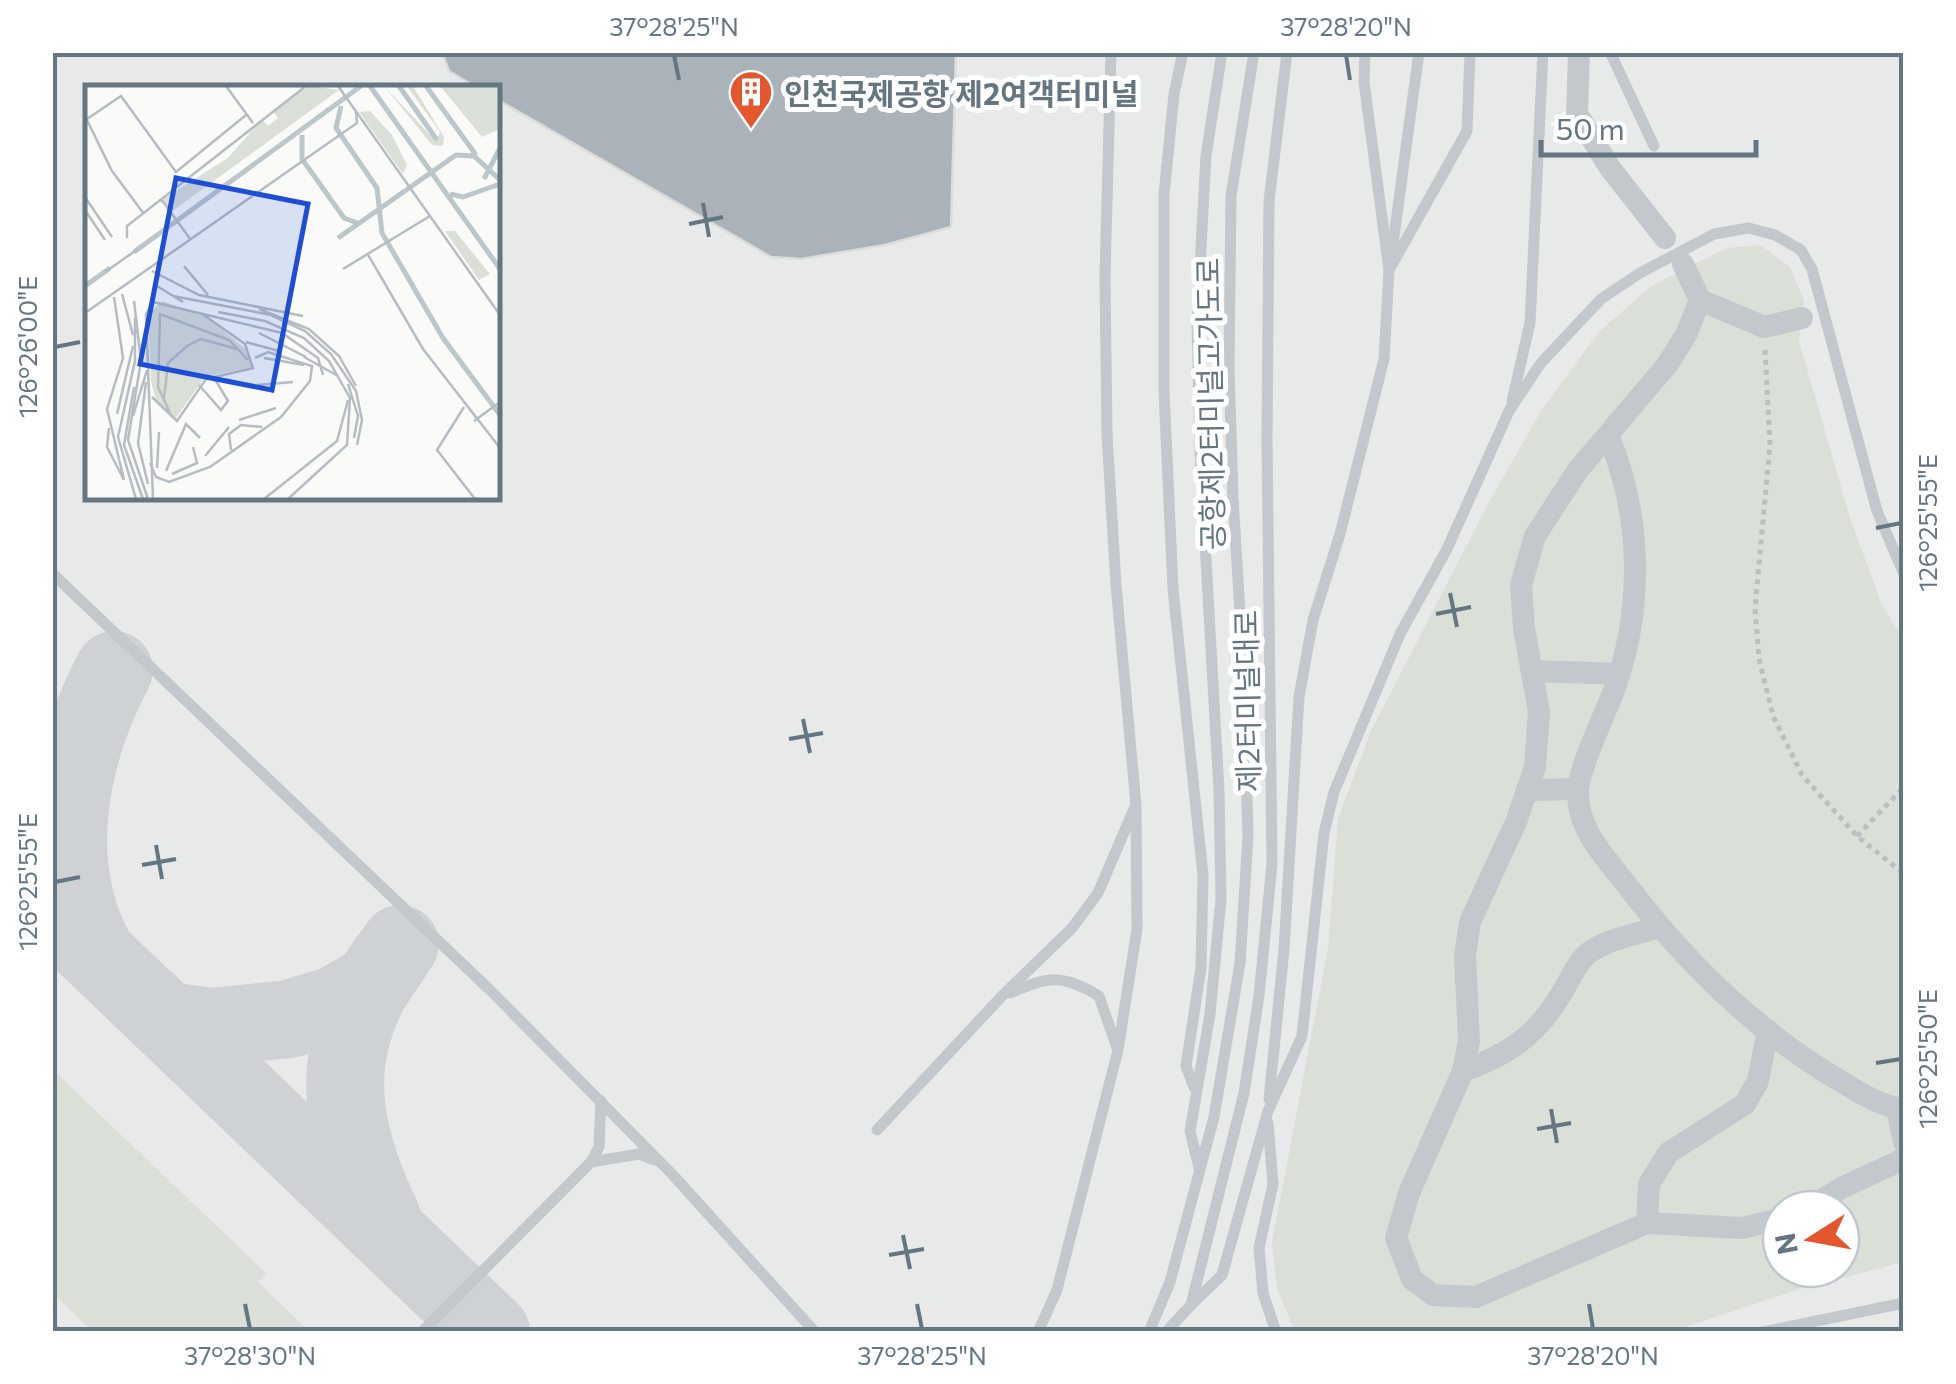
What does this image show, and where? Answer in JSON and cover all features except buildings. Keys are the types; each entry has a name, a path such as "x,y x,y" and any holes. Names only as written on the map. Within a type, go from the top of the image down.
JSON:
{"street":[{"path":"1579,52 1577,114 1610,168 1665,238"},
{"path":"1683,264 1700,300 1764,326 1802,318"},
{"path":"1700,300 1686,336 1667,364 1562,493 1535,536 1521,585 1539,712 1536,767 1470,922 1465,956 1469,1041 1462,1071 1409,1193 1396,1238 1412,1279 1433,1295 1476,1297 1648,1224 1742,1228 1761,1224"},
{"path":"1608,435 1622,468 1635,532 1632,630 1578,789 1580,813 1591,838 1659,928 1742,1012 1808,1062 1886,1107 1900,1109 1904,1142"},
{"path":"1532,671 1620,674"},
{"path":"1529,790 1578,789"},
{"path":"1462,1071 1513,1050 1530,1038 1548,1017 1585,956 1600,946 1659,928"},
{"path":"1648,1224 1649,1184 1668,1153 1744,1104 1758,1081 1768,1030"},
{"path":"1839,1189 1904,1160"}],"lane":[{"path":"1038,1332 1057,1290 1118,1050 1137,929 1136,805 1107,435 1109,72 1113,52"},
{"name":"공항제2터미널고가도로","path":"1183,52 1174,94 1164,195 1164,391 1172,590 1203,875 1201,968 1186,1066 1196,1091"},
{"name":"제2터미널대로","path":"1150,1332 1170,1282 1200,1172 1190,1131 1210,1014 1221,899 1197,322 1206,156 1222,52"},
{"name":"공항제2터미널고가도로","path":"1200,1172 1214,1117 1240,963 1248,836 1244,663 1232,498 1228,368 1231,196 1254,52"},
{"name":"제2터미널대로","path":"1166,1332 1191,1305 1244,1092 1259,996 1272,864 1266,438 1269,202 1287,52"},
{"path":"1365,52 1364,82 1390,270"},
{"path":"1276,1332 1263,1293 1259,1248 1272,1184 1268,1112 1284,949 1299,697 1313,620 1359,464 1384,359 1390,270 1419,52"},
{"path":"1390,270 1467,131 1470,52"},
{"path":"1509,412 1530,324 1543,52"},
{"path":"1610,52 1654,146"},
{"path":"1191,1305 1222,1274 1268,1112 1302,1036 1324,833 1334,792 1400,634 1447,549 1509,412 1569,329 1601,299 1714,234 1750,228 1776,235 1800,250 1812,269 1878,511 1904,574"},
{"path":"52,573 492,992 672,1174 815,1332"},
{"path":"877,1130 1002,996 1072,928 1098,893 1136,805"},
{"path":"1002,996 1046,978 1076,982 1099,996 1118,1050"},
{"path":"422,1332 591,1162 599,1146 600,1101"},
{"path":"591,1162 638,1154 659,1162 672,1174"},
{"path":"1764,1332 1899,1305"}],"path":[{"path":"1764,326 1770,445 1755,608 1759,659 1773,716 1802,776 1857,836 1904,874"},
{"path":"1857,836 1904,787"}],"shaded area":[{"path":"53,53 1903,53 1903,1331 53,1331"},
{"path":"1761,245 1790,267 1804,301 1799,341 1850,518 1882,605 1903,639 1903,1262 1861,1273 1861,1189 1761,1189 1761,1289 1800,1289 1673,1331 1295,1332 1277,1288 1272,1242 1328,948 1338,819 1371,731 1488,504 1541,411 1598,333 1651,286 1727,248"},
{"path":"53,1070 266,1273 258,1282 309,1331 92,1331 53,1293"}],"taxiway":[{"path":"96,953 72,884 70,810 85,737 114,670"},
{"path":"52,912 491,1332"},
{"path":"148,1003 166,1021 211,1027 289,1019 333,1006 374,983 400,944"},
{"path":"382,1218 356,1152 345,1089 354,1026 387,961"}],"place":[{"name":"인천국제공항 제2여객터미널","path":"751,130"}]}
